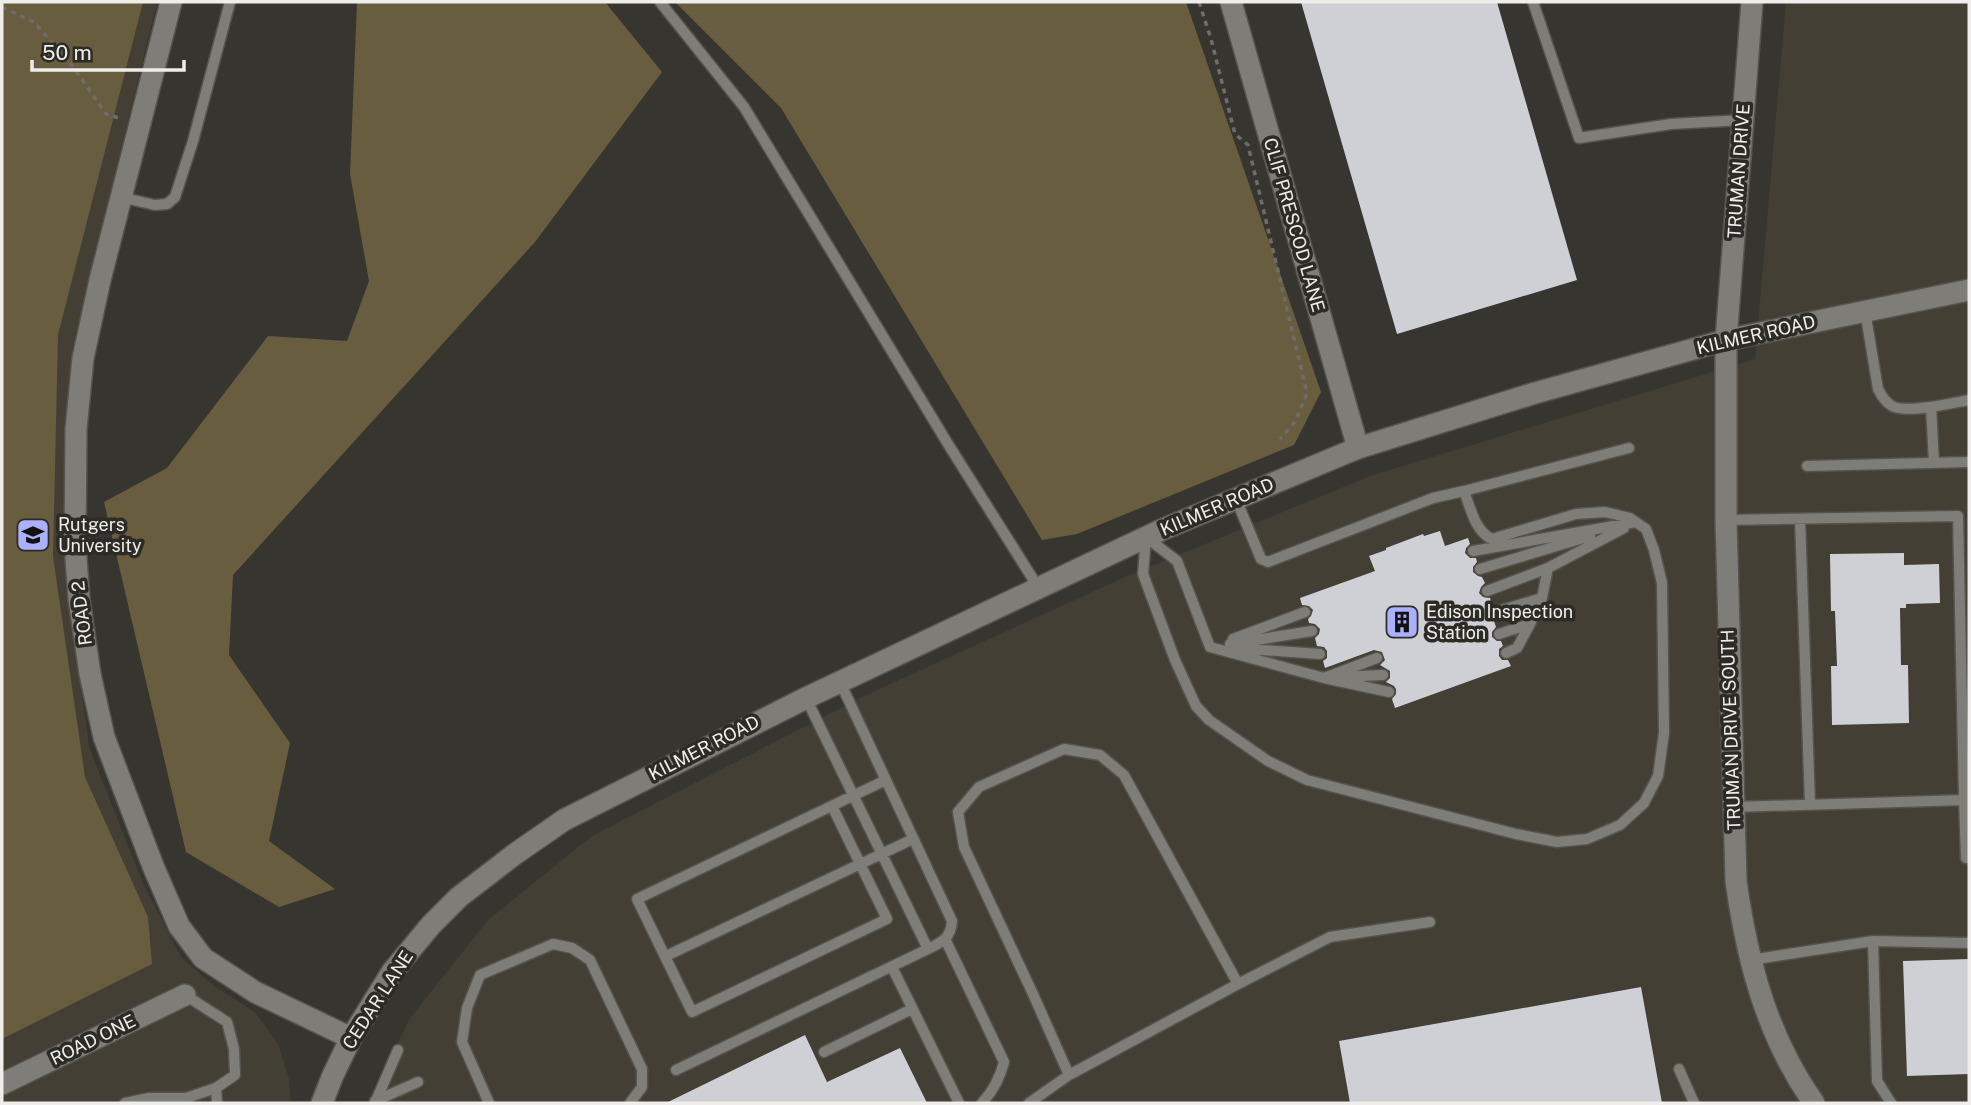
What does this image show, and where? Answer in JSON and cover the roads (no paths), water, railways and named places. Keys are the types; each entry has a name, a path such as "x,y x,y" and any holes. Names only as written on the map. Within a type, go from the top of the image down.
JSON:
{"street":[{"name":"ROAD 2","path":"171,2 120,197 83,358 76,429 75,545 79,599 90,674 104,737 179,926 203,958 255,992 351,1038"},
{"name":"CLIF PRESCOD LANE","path":"1231,2 1358,448"},
{"name":"TRUMAN DRIVE","path":"1726,340 1752,2"},
{"name":"KILMER ROAD","path":"515,854 564,820 806,698 1146,537 1358,448 1535,393 1726,340 1969,290"},
{"name":"TRUMAN DRIVE SOUTH","path":"1726,340 1726,520 1735,881 1750,960 1761,998 1782,1051 1814,1103"},
{"name":"CEDAR LANE","path":"322,1103 351,1038 392,972 431,925 459,897 515,854"},
{"name":"ROAD ONE","path":"2,1084 184,995"}],"lane":[{"path":"120,197 155,205 167,204 175,197 193,141 230,2"},
{"path":"660,2 744,107 1038,587"},
{"path":"1533,2 1578,138 1671,124 1743,120"},
{"path":"1865,311 1878,389 1890,405 1901,409 1969,401"},
{"path":"1931,407 1934,463"},
{"path":"1236,499 1261,559 1268,562 1433,498 1629,448"},
{"path":"1807,466 1969,462"},
{"path":"1146,537 1143,574 1184,682 1196,706 1209,720 1268,761 1307,780 1516,834 1557,842 1587,839 1620,825 1644,803 1658,776 1664,733 1662,583 1654,550 1646,529 1630,518 1605,512 1576,514 1492,539 1485,536 1478,526 1464,491"},
{"path":"1726,520 1958,516 1964,800 1968,858"},
{"path":"1800,519 1810,804"},
{"path":"1473,551 1636,522"},
{"path":"1488,591 1548,568 1636,522"},
{"path":"1480,569 1636,522"},
{"path":"1146,537 1177,561 1210,647"},
{"path":"1506,653 1517,648 1530,624 1542,598 1548,568"},
{"path":"1492,613 1542,598"},
{"path":"1210,647 1305,612"},
{"path":"1499,634 1530,624"},
{"path":"1210,647 1312,631"},
{"path":"1210,647 1320,653"},
{"path":"1210,647 1324,678 1389,692"},
{"path":"1324,678 1377,658"},
{"path":"1324,678 1383,675"},
{"path":"676,1070 946,940 951,931 952,921 840,682"},
{"path":"806,698 928,949"},
{"path":"1069,1075 964,847 958,812 979,787 1064,749 1100,755 1124,775 1238,984"},
{"path":"832,806 887,919 692,1012 637,899 886,780"},
{"path":"1733,807 1964,800"},
{"path":"666,956 913,839"},
{"path":"1029,1103 1069,1075 1330,937 1430,922"},
{"path":"946,940 1004,1062 991,1094 982,1103"},
{"path":"1750,960 1873,941 1969,943"},
{"path":"1873,941 1877,1080 1891,1103"},
{"path":"489,1103 461,1042 467,1008 480,975 553,944 572,948 590,960 642,1069 642,1087 630,1103"},
{"path":"891,967 959,1103"},
{"path":"125,1103 149,1098 186,1098 216,1088 235,1075 234,1049 227,1022 184,995"},
{"path":"824,1052 912,1009"},
{"path":"375,1102 398,1050"},
{"path":"1679,1069 1694,1103"},
{"path":"375,1102 418,1082"},
{"path":"216,1088 217,1103"}],"place":[{"name":"Rutgers University","path":"33,535"},
{"name":"Edison Inspection Station","path":"1402,622"}]}
